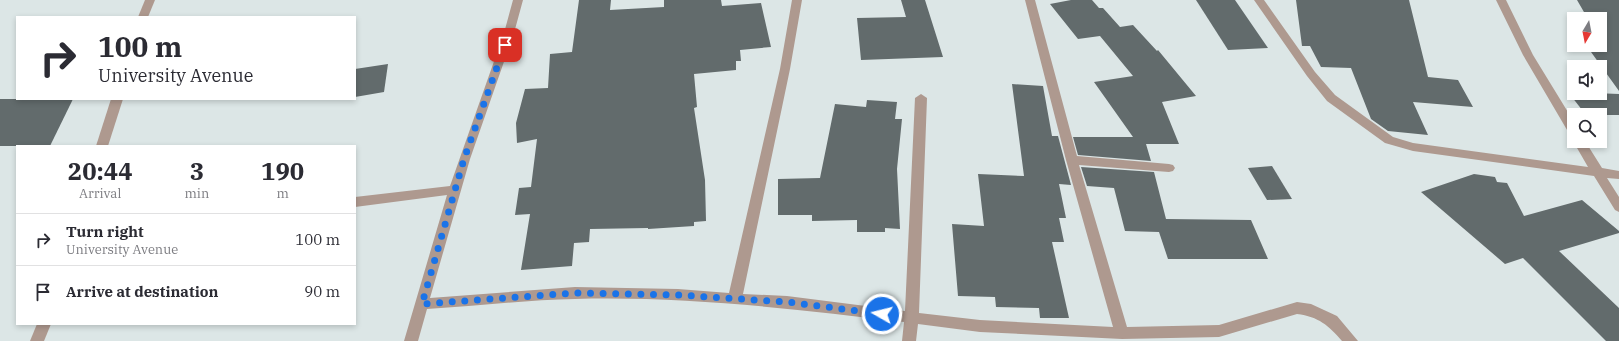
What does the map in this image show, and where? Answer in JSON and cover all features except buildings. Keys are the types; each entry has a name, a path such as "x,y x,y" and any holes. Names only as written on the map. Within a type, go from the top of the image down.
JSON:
{"street":[{"path":"144,16 150,0"},
{"path":"411,341 455,190 479,115 509,33 518,0"},
{"path":"735,298 785,69 797,0"},
{"path":"1030,0 1072,160 1122,333"},
{"path":"1259,0 1293,50 1331,98 1389,140 1412,147 1619,175"},
{"path":"1501,0 1528,55 1567,120"},
{"path":"909,341 912,318 921,98"},
{"path":"102,145 116,100"},
{"path":"1583,148 1619,207"},
{"path":"1072,160 1169,168"},
{"path":"356,202 455,190"},
{"path":"422,304 575,293 735,298 787,302 980,326 1221,336 1297,308 1311,310 1332,320 1351,341"},
{"path":"37,341 44,325"}],"route":[{"path":"505,45 464,159 422,304 575,293 678,295 787,302 882,314"}]}
